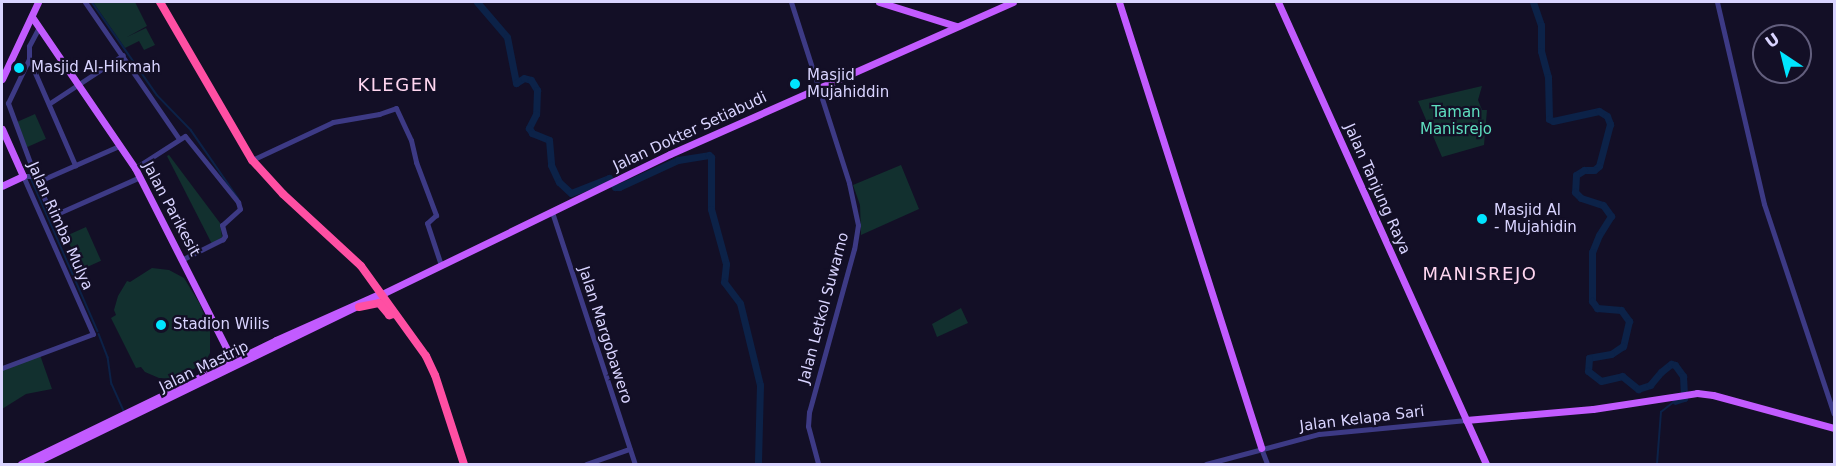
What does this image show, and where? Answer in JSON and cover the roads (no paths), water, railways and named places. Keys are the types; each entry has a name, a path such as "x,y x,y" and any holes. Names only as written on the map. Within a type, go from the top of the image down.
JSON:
{"highway":[{"path":"160,2 252,160 283,194 361,266 426,356 435,375 464,465"},
{"path":"359,307 378,303 390,315 394,314"}],"main road":[{"path":"2,79 39,2"},
{"path":"879,2 956,26"},
{"name":"Jalan Dokter Setiabudi","path":"382,294 611,183 1013,2"},
{"path":"1119,2 1261,448"},
{"name":"Jalan Tanjung Raya","path":"1278,2 1486,465"},
{"name":"Jalan Parikesit","path":"32,17 135,168 233,361"},
{"name":"Jalan Rimba Mulya","path":"2,129 23,176"},
{"path":"2,186 23,176"},
{"name":"Jalan Mastrip","path":"127,416 233,361 359,307 382,294"},
{"name":"Jalan Mastrip","path":"21,465 34,462 315,326 370,296 382,294"},
{"path":"1466,420 1593,409 1690,394 1713,395 1834,428"}],"street":[{"path":"85,2 182,138 239,204 240,209 222,225 225,236 183,260"},
{"name":"Jalan Letkol Suwarno","path":"791,2 854,201 858,225 854,249 809,412 808,426 818,465"},
{"path":"901,2 905,10"},
{"path":"1717,2 1764,204 1834,414"},
{"path":"39,27 29,46 29,59 9,103 52,216 140,177"},
{"path":"50,103 123,55"},
{"path":"29,59 75,165"},
{"path":"252,160 333,122 380,114 396,108 411,140 416,162 436,215 427,222 441,265"},
{"path":"135,168 182,138"},
{"path":"23,176 36,179 119,146"},
{"name":"Jalan Rimba Mulya","path":"2,368 93,334 23,176"},
{"name":"Jalan Margobawero","path":"552,213 635,465"},
{"name":"Jalan Kelapa Sari","path":"1206,465 1261,448 1325,433 1466,420"},
{"path":"586,465 629,448"},
{"path":"1261,448 1268,465"}],"waterway":[{"path":"92,2 157,95 191,130 238,198"},
{"path":"477,2 507,37 516,83 524,78 531,80 537,90 536,114 529,128 532,133 549,140 551,165 559,182 571,193 609,178 615,187 619,187 678,160 709,155 711,157 711,209 726,264 724,282 740,303 760,385 758,464"},
{"path":"1533,2 1541,25 1541,51 1548,77 1549,119 1553,121 1599,111 1607,116 1610,124 1599,166 1594,170 1584,170 1576,175 1575,192 1581,198 1603,205 1611,216 1592,252 1592,301 1597,308 1621,310 1629,321 1623,346 1611,354 1589,358 1588,371 1601,381 1622,376 1638,389 1650,385 1661,372 1671,364 1675,365 1683,376 1684,398 1675,401"},
{"path":"31,178 98,331"},
{"path":"99,334 108,357 112,384 124,411"},
{"path":"1657,464 1661,412 1675,401"}],"place":[{"name":"Masjid Al-Hikmah","path":"19,68"},
{"name":"Masjid Mujahiddin","path":"795,84"},
{"name":"Masjid Al - Mujahidin","path":"1482,219"},
{"name":"Stadion Wilis","path":"161,325"}],"district":[{"name":"KLEGEN","path":"398,85"},
{"name":"MANISREJO","path":"1480,274"}],"park label":[{"name":"Taman Manisrejo","path":"1456,120"}]}
